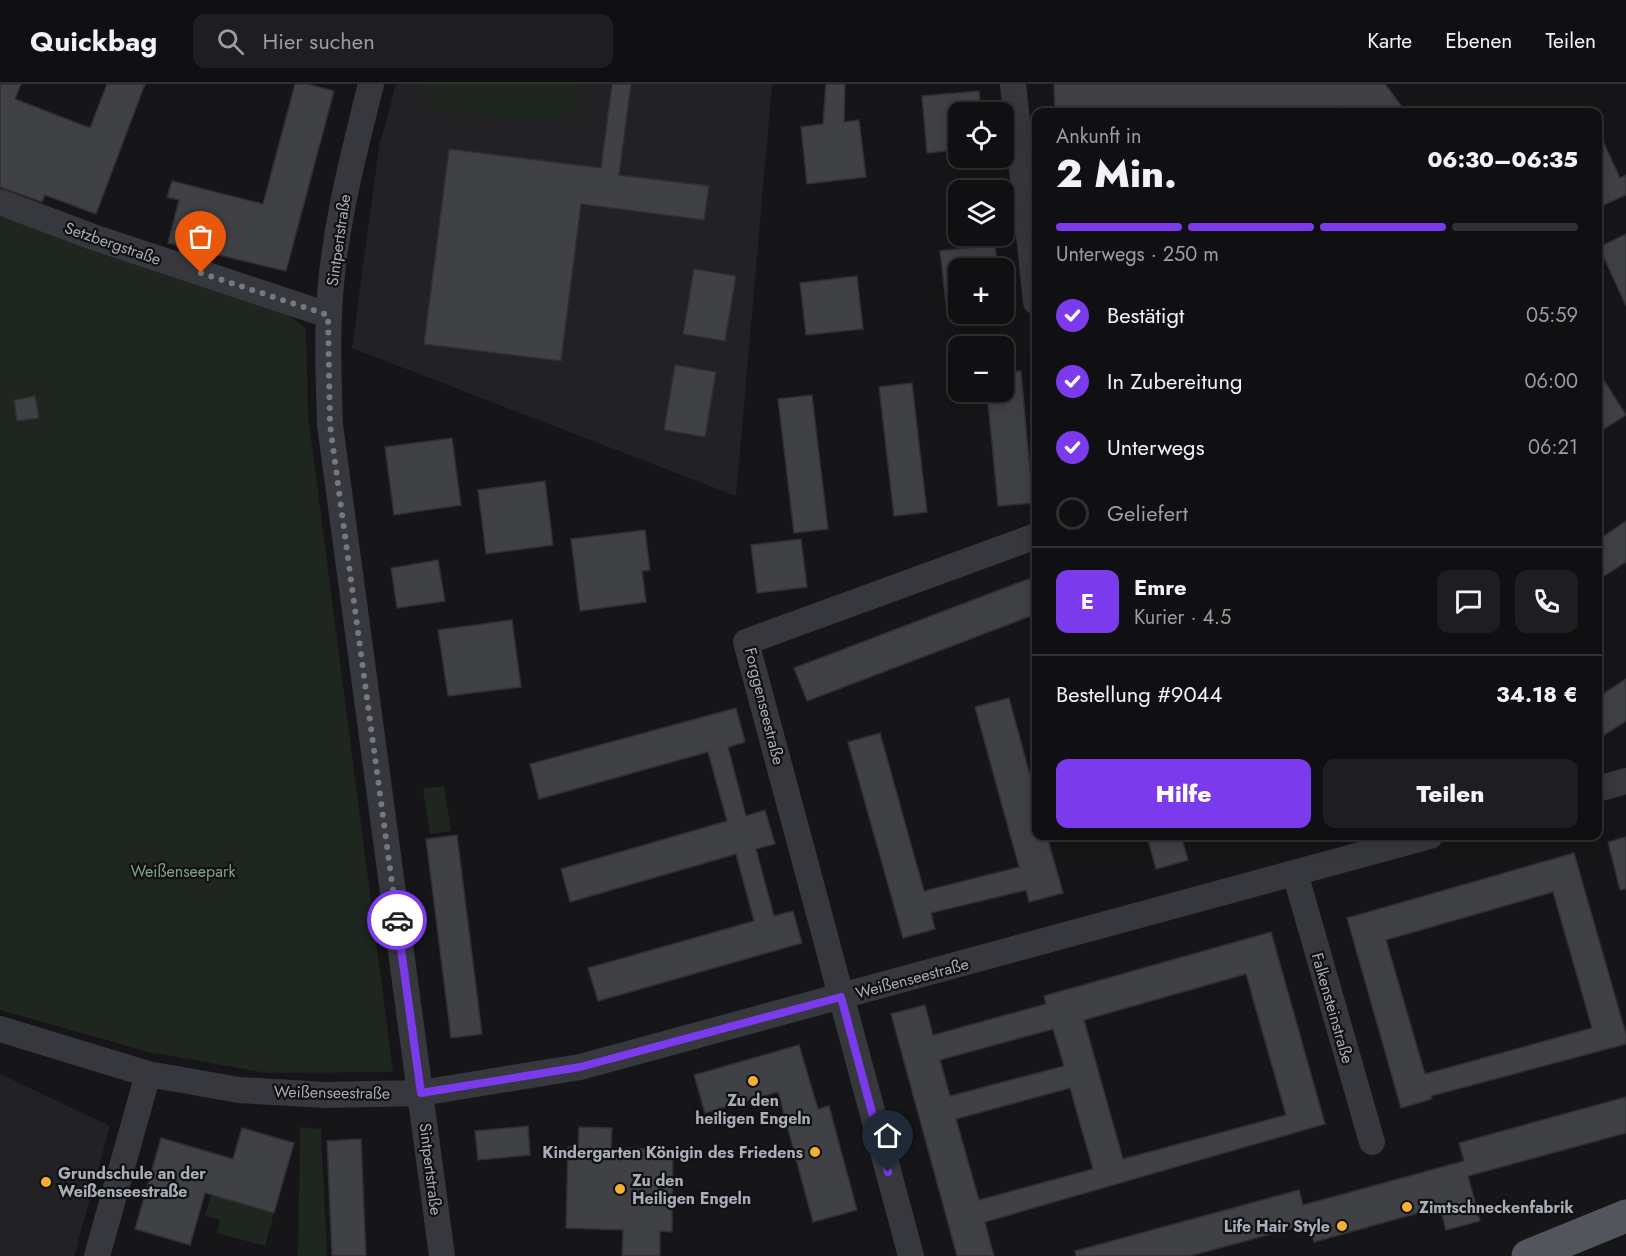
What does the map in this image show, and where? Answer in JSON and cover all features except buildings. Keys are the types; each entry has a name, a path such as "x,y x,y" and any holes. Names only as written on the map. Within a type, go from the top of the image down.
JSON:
{"main road":[{"path":"1528,1256 1626,1216"}],"street":[{"name":"Sintpertstraße","path":"371,84 340,214 328,315 330,425 442,1256"},
{"path":"1013,84 1032,264"},
{"name":"Setzbergstraße","path":"0,202 93,237 328,315"},
{"name":"Forggenseestraße","path":"841,997 746,642 1032,537"},
{"path":"1602,788 1626,781"},
{"name":"Weißenseestraße","path":"0,1029 148,1074 239,1089 326,1095 421,1093 580,1067 1415,840"},
{"name":"Falkensteinstraße","path":"1295,873 1372,1142"},
{"path":"841,997 911,1256"},
{"path":"97,1256 148,1074"}],"shaded area":[{"path":"396,84 772,84 736,496 352,348 379,147"},
{"name":"Grundschule an der Weißenseestraße","path":"0,1074 110,1126 74,1256 0,1256"}],"green space":[{"path":"423,84 577,84 580,114 524,122 430,108"},
{"name":"Weißenseepark","path":"0,210 289,316 306,328 308,415 393,1072 267,1073 149,1052 0,1010"},
{"path":"444,786 451,831 430,834 423,789"},
{"path":"300,1127 321,1129 327,1256 298,1256"},
{"path":"211,1195 274,1213 265,1246 217,1233 220,1220 205,1216"}],"way so far":[{"path":"201,273 328,315 330,425 397,920"}],"place":[{"name":"Zu den heiligen Engeln","path":"753,1081"},
{"name":"Kindergarten Königin des Friedens","path":"815,1152"},
{"name":"Grundschule an der Weißenseestraße","path":"46,1182"},
{"name":"Zu den Heiligen Engeln","path":"620,1189"},
{"name":"Zimtschneckenfabrik","path":"1407,1207"},
{"name":"Life Hair Style","path":"1342,1226"}],"route":[{"path":"397,920 421,1093 580,1067 841,997 888,1172"}]}
